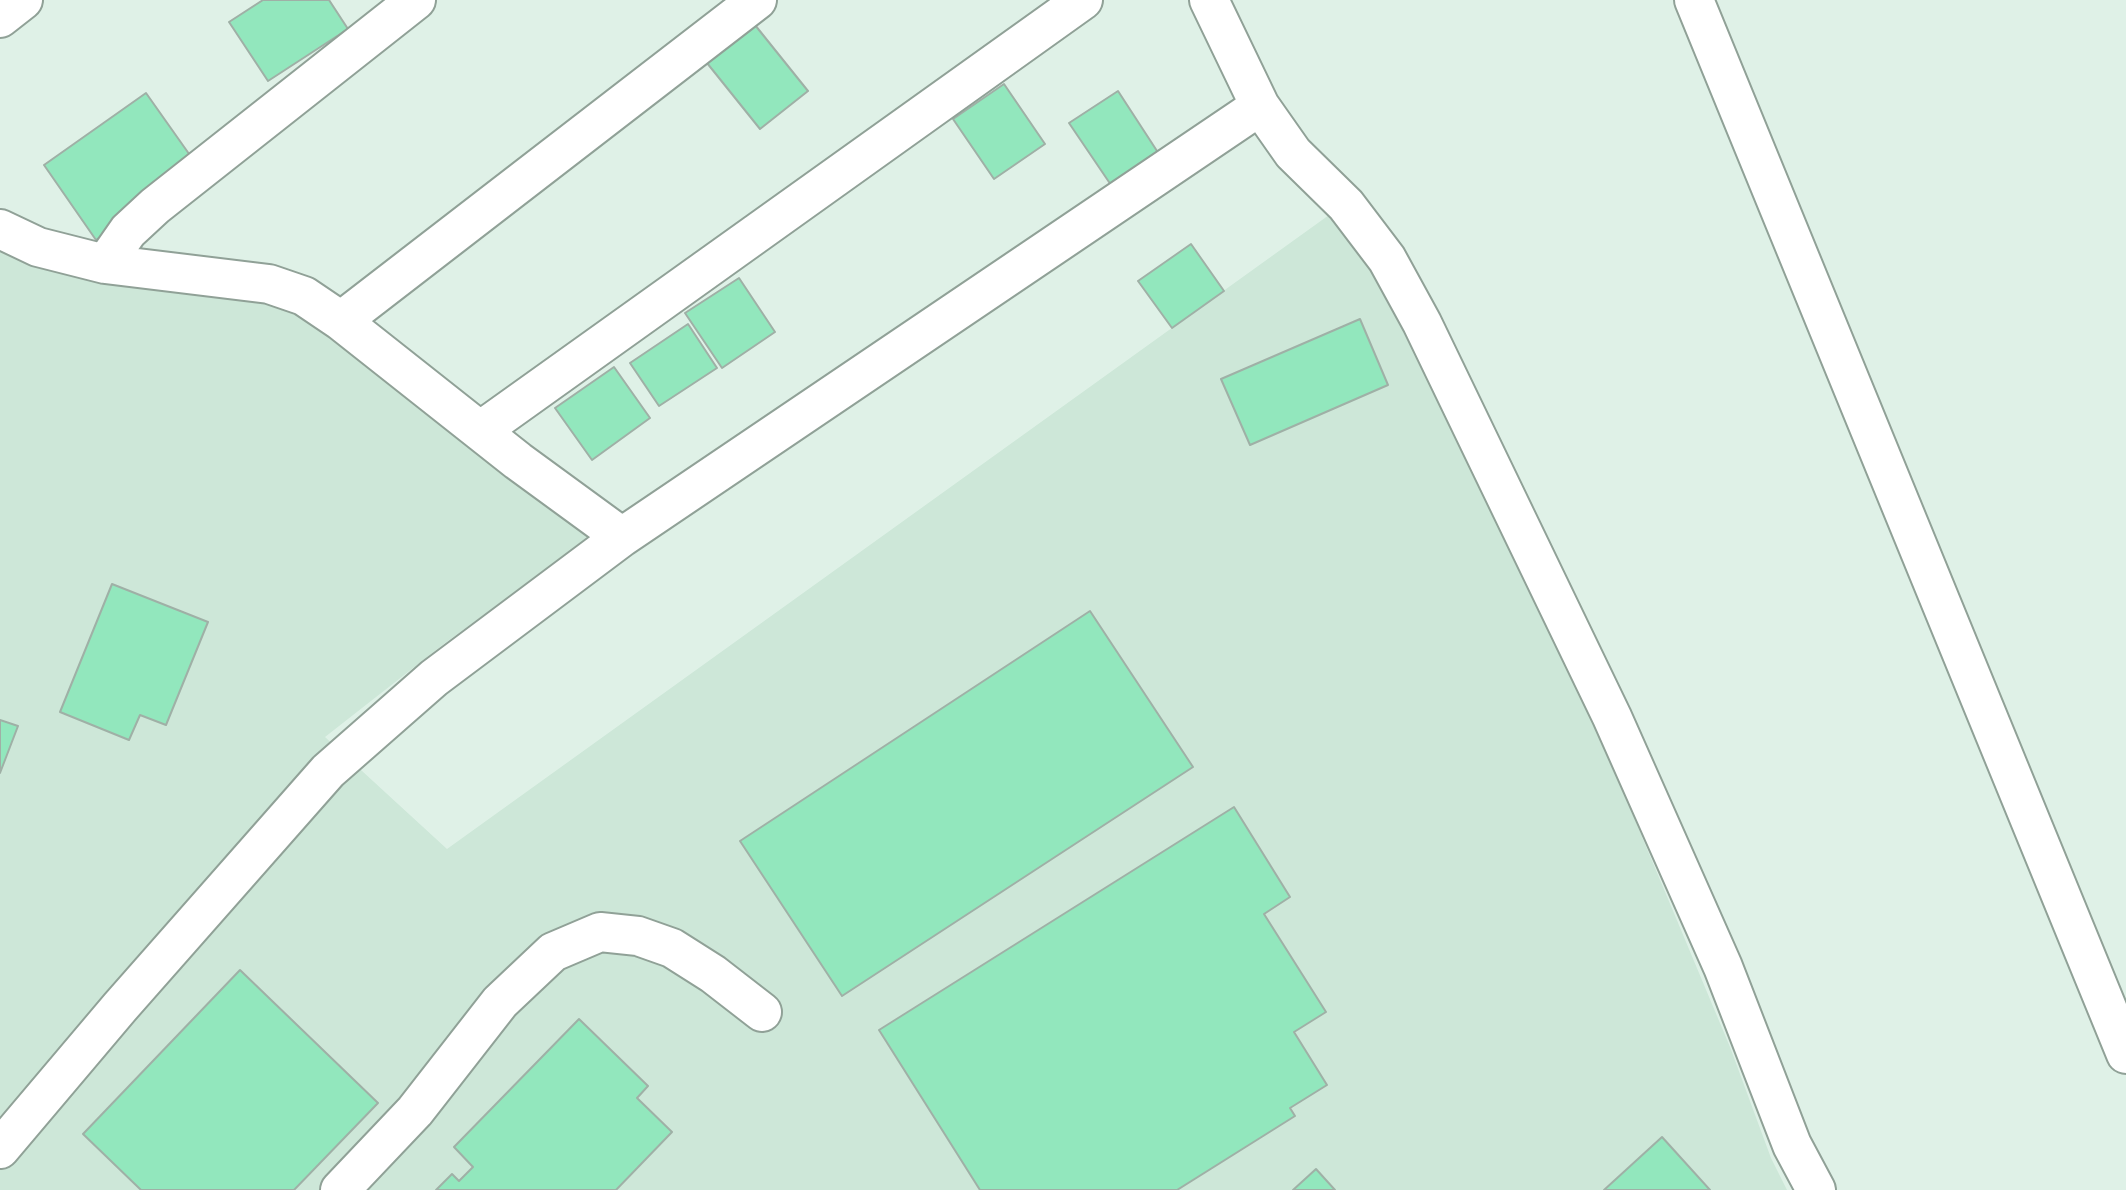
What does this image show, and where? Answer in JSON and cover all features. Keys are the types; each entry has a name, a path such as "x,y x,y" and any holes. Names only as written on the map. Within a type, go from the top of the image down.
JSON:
{"street":[{"path":"0,18 23,0"},
{"path":"105,264 128,231 155,206 416,0"},
{"path":"341,321 757,0"},
{"path":"480,431 1083,0"},
{"path":"1209,0 1259,106 1293,153 1354,216 1387,259 1422,323 1612,717 1723,967 1792,1145 1816,1190"},
{"path":"1694,0 2126,1054"},
{"path":"0,1149 129,997 328,771 434,678 622,537 1259,106"},
{"path":"0,229 38,247 105,264 269,284 304,296 341,321 480,431 622,537"},
{"path":"340,1190 415,1111 500,1002 553,952 600,932 638,936 671,948 713,974 762,1012"}],"shaded area":[{"path":"1336,210 1378,265 1560,641 1730,1047 1771,1158 1787,1190 0,1190 0,249 241,297 288,311 329,332 600,531 445,643 325,737 447,849"}],"building":[{"path":"263,0 329,0 348,29 268,81 229,22"},
{"path":"755,25 808,91 760,129 707,63"},
{"path":"1004,84 1045,144 994,179 953,119"},
{"path":"1118,91 1159,154 1111,185 1069,123"},
{"path":"146,93 199,168 96,240 44,165"},
{"path":"1191,244 1224,291 1172,328 1138,281"},
{"path":"739,278 775,332 722,368 685,313"},
{"path":"1360,319 1388,385 1250,445 1221,379"},
{"path":"688,324 717,368 659,406 630,363"},
{"path":"614,367 650,418 592,460 555,408"},
{"path":"112,584 208,622 166,725 140,715 129,740 60,712"},
{"path":"1090,611 1193,767 842,996 740,841"},
{"path":"0,720 18,726 0,773"},
{"path":"1234,807 1290,897 1264,914 1326,1012 1294,1032 1327,1085 1290,1108 1295,1116 1177,1190 980,1190 879,1030"},
{"path":"240,970 378,1103 294,1190 141,1190 83,1134"},
{"path":"579,1019 648,1086 637,1098 672,1132 616,1190 436,1190 452,1174 459,1181 473,1167 454,1147"},
{"path":"1662,1137 1710,1190 1604,1190"},
{"path":"1316,1169 1335,1190 1293,1190"}]}
